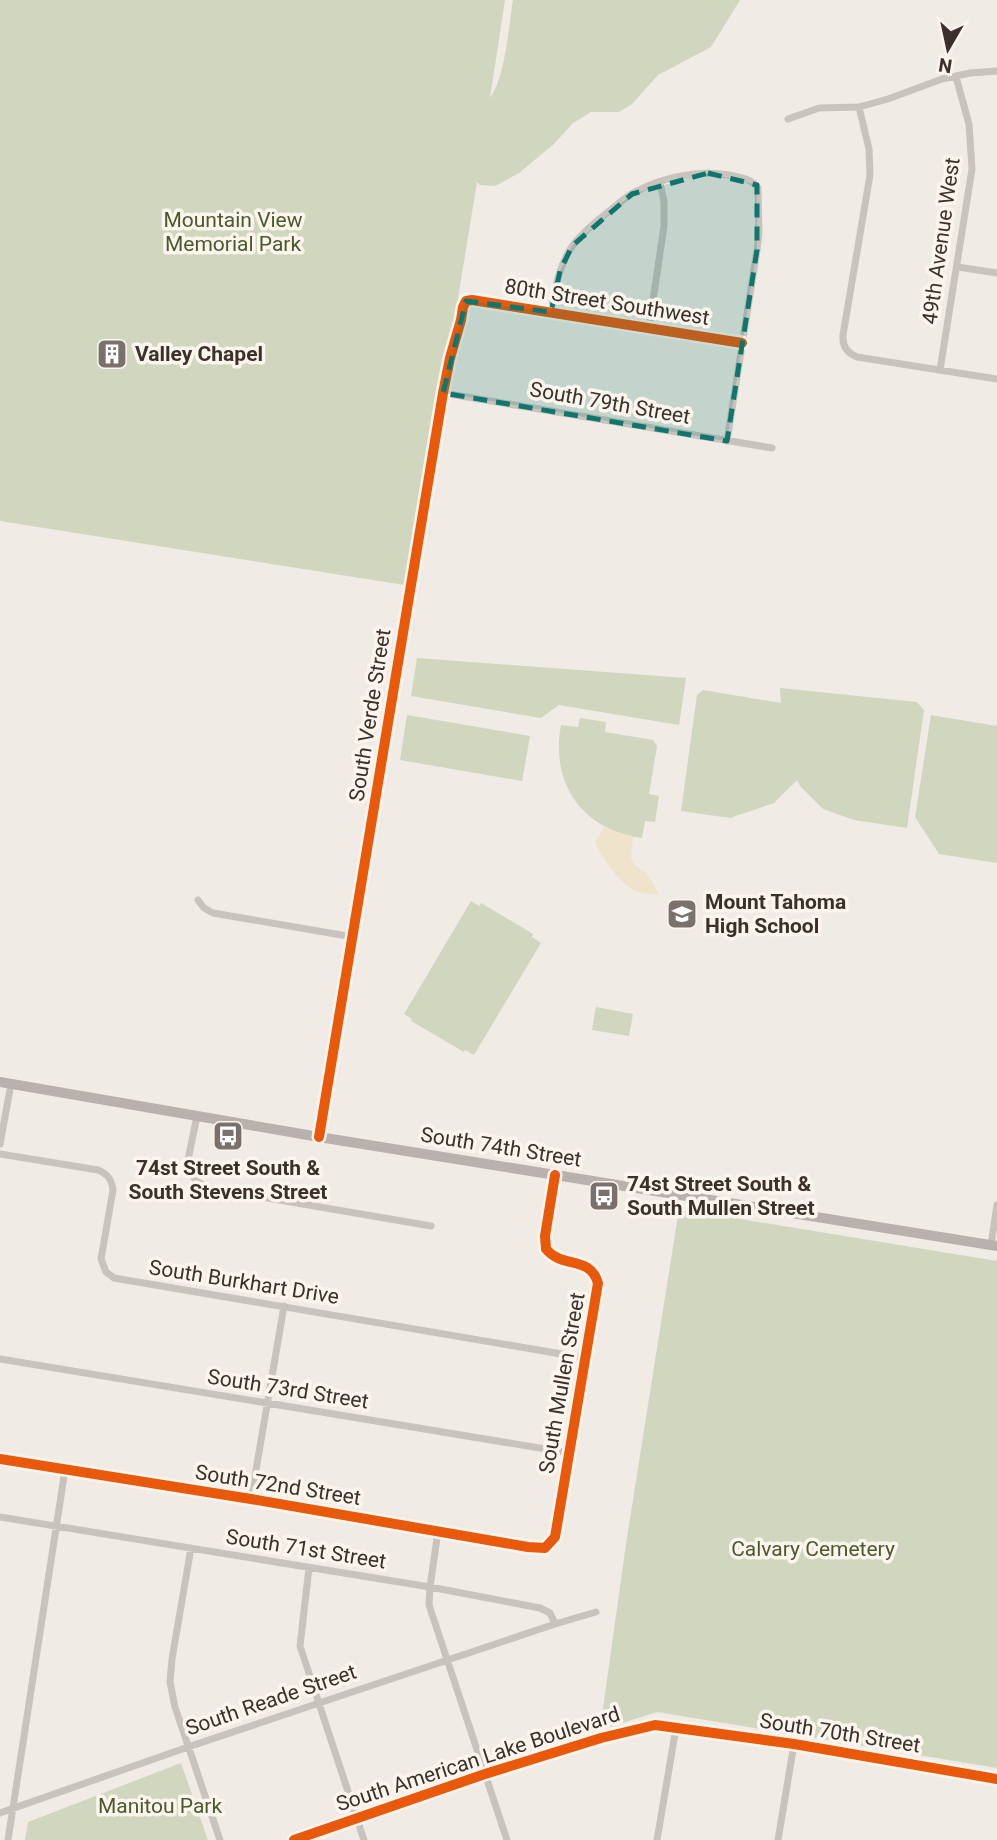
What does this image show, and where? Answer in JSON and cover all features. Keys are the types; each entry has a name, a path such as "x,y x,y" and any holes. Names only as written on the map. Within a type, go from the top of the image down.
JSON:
{"main road":[{"name":"South 74th Street","path":"5,1083 319,1137 994,1246"}],"street":[{"path":"788,118 819,108 859,107 942,79 997,71"},
{"name":"49th Avenue West","path":"940,370 972,169 969,124 956,77"},
{"path":"859,107 869,149 870,175 842,341 845,349 857,357 997,379"},
{"path":"551,312 559,271 572,246 583,233 632,194 685,175 708,173 745,179 757,185 759,233 727,441"},
{"path":"649,328 664,226 664,202 660,183"},
{"path":"958,267 997,274"},
{"name":"80th Street Southwest","path":"466,301 742,343"},
{"name":"South Verde Street","path":"319,1137 443,393 466,301"},
{"name":"South 79th Street","path":"443,393 772,448"},
{"path":"198,900 204,908 213,913 353,937"},
{"path":"0,1144 5,1083"},
{"path":"197,1116 188,1160 193,1178 199,1184 216,1190 431,1226"},
{"name":"South Burkhart Drive","path":"0,1154 98,1170 107,1175 113,1191 101,1259 106,1272 114,1278 585,1358"},
{"name":"South Mullen Street","path":"549,1545 555,1537 598,1283 594,1272 584,1265 555,1258 546,1249 545,1237 555,1175"},
{"path":"994,1246 997,1205"},
{"path":"251,1499 284,1306"},
{"name":"South 73rd Street","path":"0,1359 570,1453"},
{"name":"South 72nd Street","path":"0,1459 528,1547 545,1548 549,1545"},
{"path":"8,1840 65,1470"},
{"name":"South 71st Street","path":"0,1517 430,1587 540,1608 550,1613 555,1624"},
{"path":"438,1531 429,1605 507,1840"},
{"path":"191,1548 170,1682 175,1707 220,1840"},
{"path":"309,1568 300,1646 363,1840"},
{"path":"555,1624 596,1612"},
{"name":"South Reade Street","path":"0,1813 555,1624"},
{"name":"South American Lake Boulevard","path":"294,1840 485,1774 601,1738 647,1726 676,1727"},
{"path":"657,1840 676,1727"},
{"name":"South 70th Street","path":"676,1727 997,1779"},
{"path":"778,1840 794,1744"}],"highlighted area":[{"path":"708,173 757,185 757,250 727,441 443,393 466,301 551,312 560,271 572,246 632,194"}],"green space":[{"name":"Mountain View Memorial Park","path":"0,0 505,0 490,98 503,65 513,0 740,0 711,47 658,75 632,104 619,112 591,112 573,123 554,144 519,173 495,186 480,185 477,182 411,586 0,521"},
{"path":"417,658 686,678 679,725 559,705 541,718 411,696"},
{"path":"780,688 917,702 924,710 907,828 854,820 823,809 797,780 774,803 730,818 681,811 697,695 703,690 781,703"},
{"path":"407,715 530,736 522,781 400,760"},
{"path":"931,715 997,726 997,863 939,854 915,817"},
{"path":"580,718 606,722 605,732 653,740 657,746 649,794 659,796 655,822 645,821 642,838 602,825 587,814 566,784 559,746 561,725 578,727"},
{"path":"471,901 479,906 481,903 533,934 532,937 541,943 474,1055 465,1050 464,1052 411,1021 412,1019 404,1014"},
{"path":"596,1007 633,1014 629,1036 592,1030"},
{"name":"Calvary Cemetery","path":"679,1209 997,1261 997,1768 657,1712 600,1730 626,1544"},
{"name":"Manitou Park","path":"181,1763 208,1840 25,1840 28,1822"}],"sand":[{"path":"604,827 633,837 631,858 636,866 646,873 660,895 632,889 613,871 595,842"}],"cycle path":[{"path":"319,1137 443,393 466,301 742,343"},
{"path":"0,1459 545,1548 555,1537 598,1283 589,1269 560,1259 546,1249 545,1236 555,1175"},
{"path":"294,1840 485,1774 601,1738 655,1725 794,1744 997,1779"}],"place":[{"name":"Valley Chapel","path":"112,354"},
{"name":"Mount Tahoma High School","path":"682,914"},
{"name":"74st Street South & South Stevens Street","path":"228,1136"},
{"name":"74st Street South & South Mullen Street","path":"604,1196"}]}
